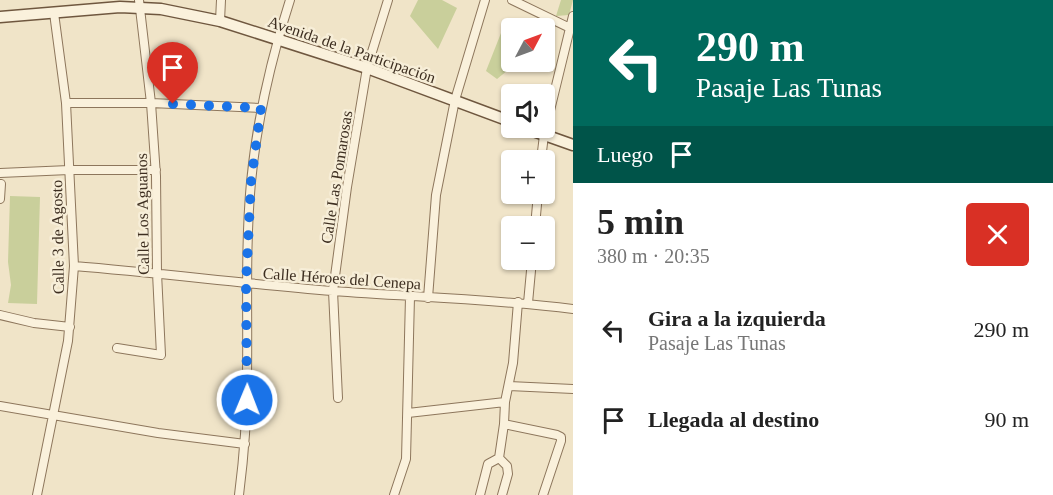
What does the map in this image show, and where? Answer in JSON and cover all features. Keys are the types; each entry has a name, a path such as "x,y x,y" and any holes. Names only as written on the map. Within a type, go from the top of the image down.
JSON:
{"main road":[{"name":"Avenida de la Participación","path":"0,17 140,4 220,21 367,68 501,118"},
{"path":"553,138 573,145"}],"street":[{"path":"220,21 221,0"},
{"path":"239,495 245,444 246,284 251,182 261,108 277,39 290,0"},
{"name":"Calle Las Pomarosas","path":"338,398 333,291 367,68 388,0"},
{"path":"428,298 436,195 455,100 485,0"},
{"path":"512,0 571,29"},
{"name":"Calle Los Aguanos","path":"117,348 161,355 156,170 140,4"},
{"name":"Calle 3 de Agosto","path":"37,495 70,327 74,266 66,103 54,13"},
{"path":"555,92 573,16"},
{"path":"66,103 151,103 261,108"},
{"path":"0,173 156,170"},
{"path":"0,199 1,184"},
{"name":"Calle Héroes del Cenepa","path":"74,266 246,284 410,297 518,302 573,309"},
{"path":"528,303 531,270"},
{"path":"394,495 406,459 410,297"},
{"path":"499,458 518,302"},
{"path":"0,315 34,323 70,327"},
{"path":"509,386 573,388"},
{"path":"408,412 505,402"},
{"path":"0,406 158,433 245,444"},
{"path":"504,424 561,437 543,495"},
{"path":"480,495 488,464 499,458"},
{"path":"499,458 507,466 508,474 502,495"}],"green space":[{"path":"418,0 442,0 457,8 438,49 410,16"},
{"path":"561,0 573,0 569,15 556,16"},
{"path":"501,33 501,72 506,72 497,79 486,71"},
{"path":"10,196 40,197 37,304 8,303 11,285 8,262"}],"route":[{"path":"173,104 261,108 251,182 246,284 247,400"}]}
